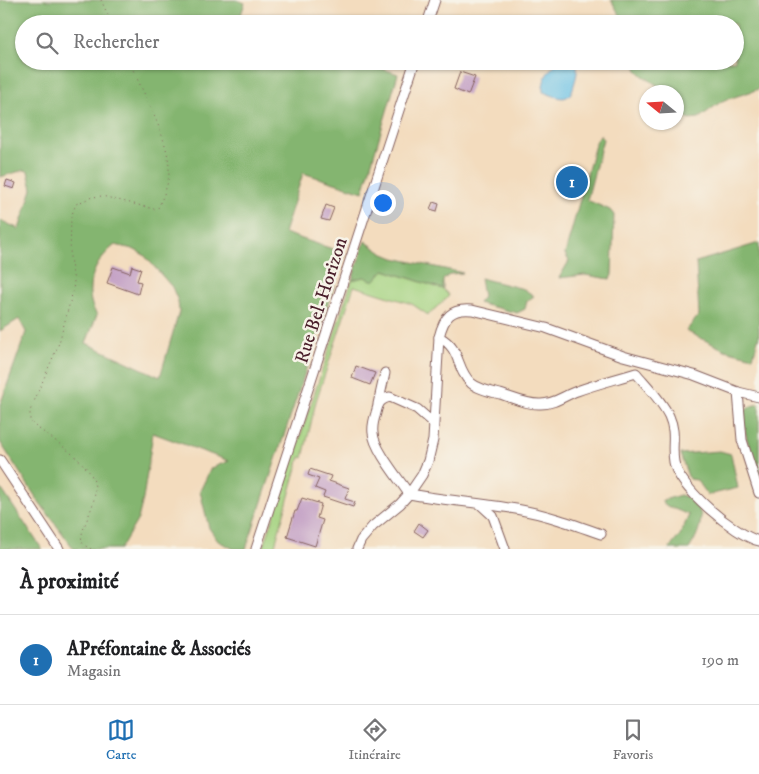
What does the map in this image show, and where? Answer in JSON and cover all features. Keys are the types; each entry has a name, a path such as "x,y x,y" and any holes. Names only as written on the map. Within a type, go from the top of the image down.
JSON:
{"street":[{"path":"430,15 435,0"},
{"name":"Rue Bel-Horizon","path":"256,549 412,70"},
{"path":"357,549 361,540 373,526 400,504 422,475 428,461 433,440 439,337 442,326 450,314 460,309 472,310 546,328 623,356 694,375 738,392 759,397"},
{"path":"439,337 454,348 465,375 472,384 534,404 556,401 575,392 636,373"},
{"path":"623,356 662,405 669,417 673,429 674,463 681,477 704,506 727,524 759,541"},
{"path":"385,373 373,426 373,434 376,445 409,494 516,509 558,519 601,534"},
{"path":"738,392 742,440 759,493"},
{"path":"378,404 383,398 390,396 417,409 433,423"},
{"path":"0,460 59,549"},
{"path":"482,505 493,516 505,549"}],"path":[{"path":"101,0 108,15"},
{"path":"91,549 85,546 82,541 82,534 93,508 95,494 94,482 89,469 35,426 30,421 30,411 59,343 72,291 74,281 70,258 71,217 76,204 92,197 102,196 154,209 158,208 167,185 169,171 165,143 133,70"}],"green space":[{"path":"0,0 237,0 245,3 241,15 15,15 15,70 386,70 398,74 363,192 303,173 284,233 345,253 246,549 234,549 218,541 209,528 200,491 211,468 229,461 153,433 138,519 120,549 74,549 37,499 0,442 0,405 26,332 19,319 0,331 0,220 19,229 32,189 28,171 24,170 0,177","holes":["115,245 133,249 144,255 172,287 178,301 179,312 160,377 86,343 97,315 92,306 90,287 92,277 101,259"]},
{"path":"611,0 759,0 759,89 722,101 699,118 689,119 684,116 684,85 657,85 637,70 744,70 744,15 620,15"},
{"path":"600,135 603,139 587,200 610,210 614,215 612,275 610,279 585,275 559,278 569,261 565,254 596,141"},
{"path":"365,241 382,253 394,258 463,273 450,274 443,280 443,289 384,270 374,281 364,277 352,280"},
{"path":"759,243 759,336 753,357 725,350 686,331 699,315 696,262"},
{"path":"384,270 443,289 449,296 428,315 412,304 354,286 316,401 303,458 300,457 274,549 263,549 352,280"},
{"path":"480,278 524,289 534,296 527,301 525,309 517,313 478,303 483,297"},
{"path":"759,404 759,478 743,422 745,411 751,406"},
{"path":"720,451 731,454 738,488 708,495 697,480 689,479 680,454"},
{"path":"0,487 42,549 0,549"},
{"path":"680,495 696,504 701,518 700,525 694,542 689,549 669,549 680,535 689,515 667,506 661,501"}],"water":[{"path":"550,70 577,70 572,91 569,95 562,98 543,92 547,74"}],"building":[{"path":"460,72 475,77 468,95 454,89"},
{"path":"7,180 16,183 14,189 5,186"},
{"path":"433,202 439,204 437,211 430,209"},
{"path":"326,205 334,208 329,221 321,219"},
{"path":"132,266 141,269 137,281 141,282 138,294 107,283 113,267 130,273"},
{"path":"356,366 375,373 370,385 352,378"},
{"path":"310,469 331,476 329,481 349,488 345,499 355,502 353,507 323,497 325,492 315,488 319,479 308,475"},
{"path":"302,498 321,504 317,518 323,520 315,546 287,537 295,511 297,511"},
{"path":"419,523 428,530 423,537 414,531"}],"place":[{"name":"APréfontaine & Associés","path":"572,182"}]}
